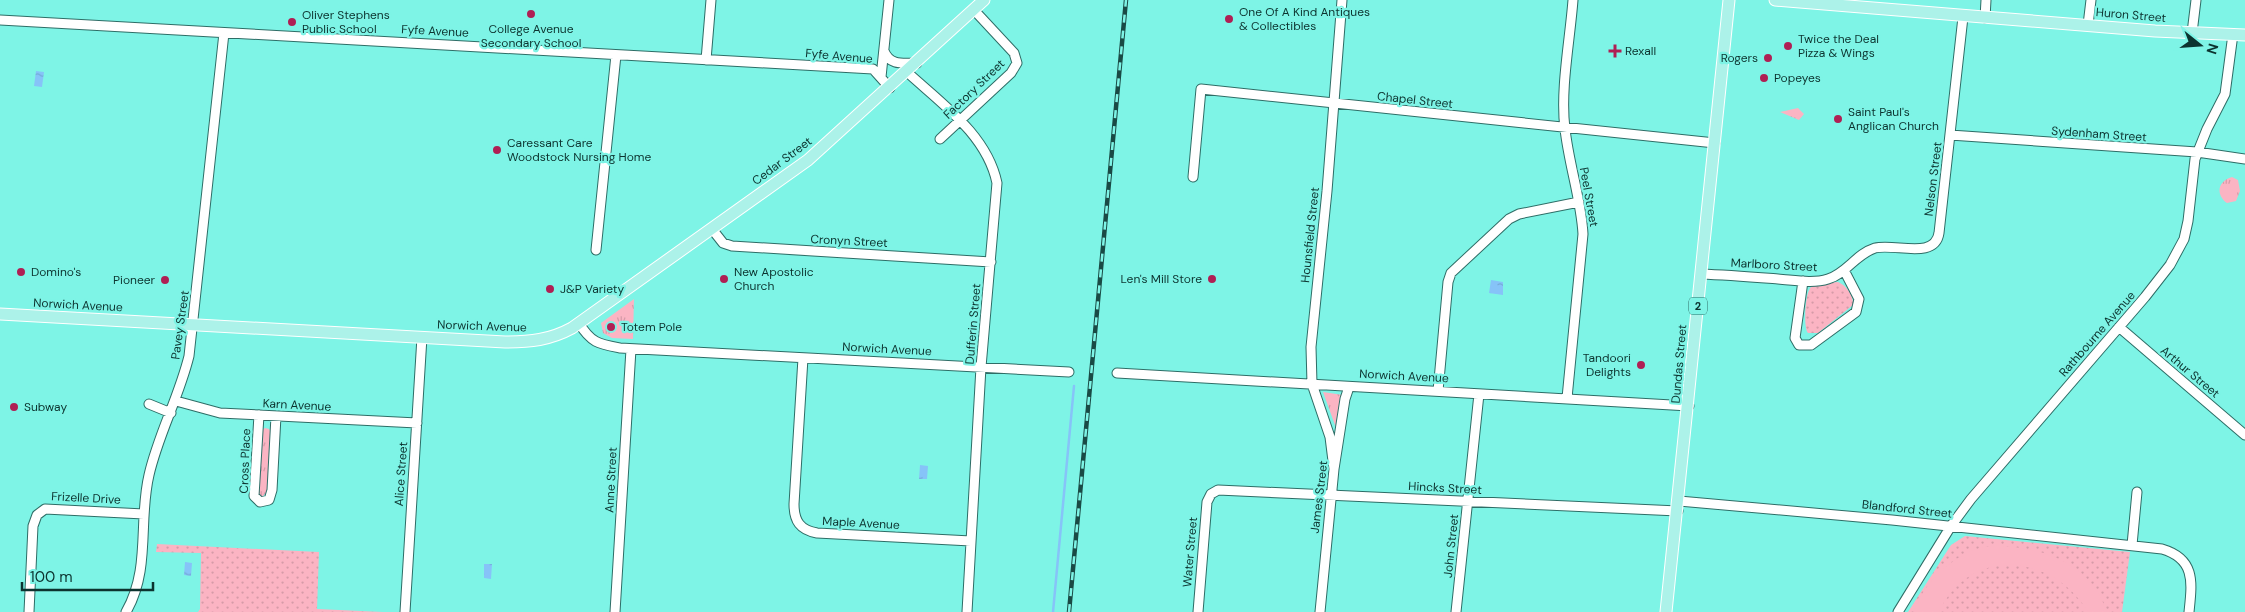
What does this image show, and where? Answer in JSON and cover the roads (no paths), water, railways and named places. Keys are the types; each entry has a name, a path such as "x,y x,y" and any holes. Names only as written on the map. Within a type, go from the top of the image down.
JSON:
{"main road":[{"name":"Cedar Street","path":"579,323 808,160 890,88 984,0"},
{"name":"Dundas Street","path":"1666,612 1679,506 1730,0"},
{"name":"Huron Street","path":"1775,0 1855,4 1963,17 2245,35"},
{"name":"Norwich Avenue","path":"0,314 532,342 561,334 579,323"}],"street":[{"path":"706,60 712,0"},
{"path":"881,77 888,0"},
{"name":"Hounsfield Street","path":"1334,469 1330,437 1312,384 1312,335 1327,191 1342,0"},
{"name":"Peel Street","path":"1566,398 1583,246 1582,218 1564,128 1573,0"},
{"path":"1985,18 1986,0"},
{"path":"2088,25 2091,0"},
{"path":"2192,33 2196,0"},
{"name":"Factory Street","path":"940,139 1011,73 1017,63 1014,53 974,10"},
{"name":"Nelson Street","path":"1845,272 1858,258 1875,248 1888,246 1931,248 1938,239 1963,17"},
{"name":"Fyfe Avenue","path":"0,20 873,69 890,88"},
{"name":"Pavey Street","path":"126,612 133,599 141,572 144,514 151,465 172,413 189,356 194,325 224,33"},
{"name":"Rathbourne Avenue","path":"1898,612 1951,526 2165,273 2178,252 2188,222 2197,152 2224,97 2228,80 2233,34"},
{"path":"884,51 888,59 896,63 917,63"},
{"path":"596,250 616,55"},
{"name":"Dufferin Street","path":"907,72 959,121 986,150 996,175 997,199 981,367 967,612"},
{"name":"Chapel Street","path":"1193,177 1201,89 1715,143"},
{"name":"Sydenham Street","path":"1950,135 2197,152 2245,159"},
{"path":"1438,391 1448,282 1452,272 1509,219 1519,214 1579,202"},
{"name":"Cronyn Street","path":"712,229 723,243 732,246 991,262"},
{"path":"1802,281 1795,338 1799,345 1806,346 1811,345 1856,312 1859,299 1845,272"},
{"name":"Marlboro Street","path":"1701,274 1802,281 1825,280 1845,272"},
{"name":"Norwich Avenue","path":"579,323 586,336 598,343 631,349 1069,372"},
{"name":"Arthur Street","path":"2119,327 2245,435"},
{"name":"Alice Street","path":"405,612 422,337"},
{"name":"Anne Street","path":"615,612 631,349"},
{"name":"Maple Avenue","path":"803,358 794,504 794,514 799,524 808,532 817,533 971,541"},
{"name":"Norwich Avenue","path":"1118,374 1689,406"},
{"name":"James Street","path":"1320,612 1334,469 1344,398 1349,387"},
{"name":"John Street","path":"1456,612 1479,394"},
{"name":"Karn Avenue","path":"176,401 208,411 417,423"},
{"path":"149,404 172,413"},
{"name":"Cross Place","path":"259,415 254,496 260,502 269,500 272,490 276,416"},
{"name":"Hincks Street","path":"1211,494 1218,490 1226,490 1469,502 1679,506"},
{"path":"2132,545 2138,492"},
{"name":"Water Street","path":"1198,612 1207,502 1211,494"},
{"name":"Blandford Street","path":"1679,506 1951,526 2162,549 2178,556 2188,568 2192,584 2189,612"},
{"name":"Frizelle Drive","path":"29,612 33,526 40,511 45,509 144,514"}],"water":[{"path":"36,71 44,72 42,87 34,86"},
{"path":"1491,280 1503,282 1503,295 1489,293"},
{"path":"920,465 928,466 927,479 919,479"},
{"path":"185,562 192,563 191,576 184,575"},
{"path":"484,564 492,564 491,579 484,578"}],"waterway":[{"path":"1053,612 1074,386"}],"railway":[{"path":"1069,612 1126,0"}],"place":[{"name":"College Avenue Secondary School","path":"531,14"},
{"name":"One Of A Kind Antiques & Collectibles","path":"1229,19"},
{"name":"Oliver Stephens Public School","path":"292,22"},
{"name":"Twice the Deal Pizza & Wings","path":"1788,46"},
{"name":"Rexall","path":"1615,51"},
{"name":"Rogers","path":"1768,58"},
{"name":"Popeyes","path":"1764,78"},
{"name":"Saint Paul's Anglican Church","path":"1838,119"},
{"name":"Caressant Care Woodstock Nursing Home","path":"497,150"},
{"name":"Domino's","path":"21,272"},
{"name":"New Apostolic Church","path":"724,279"},
{"name":"Len's Mill Store","path":"1212,279"},
{"name":"Pioneer","path":"165,280"},
{"name":"J&P Variety","path":"550,289"},
{"name":"Totem Pole","path":"611,327"},
{"name":"Tandoori Delights","path":"1641,365"},
{"name":"Subway","path":"14,407"}]}
